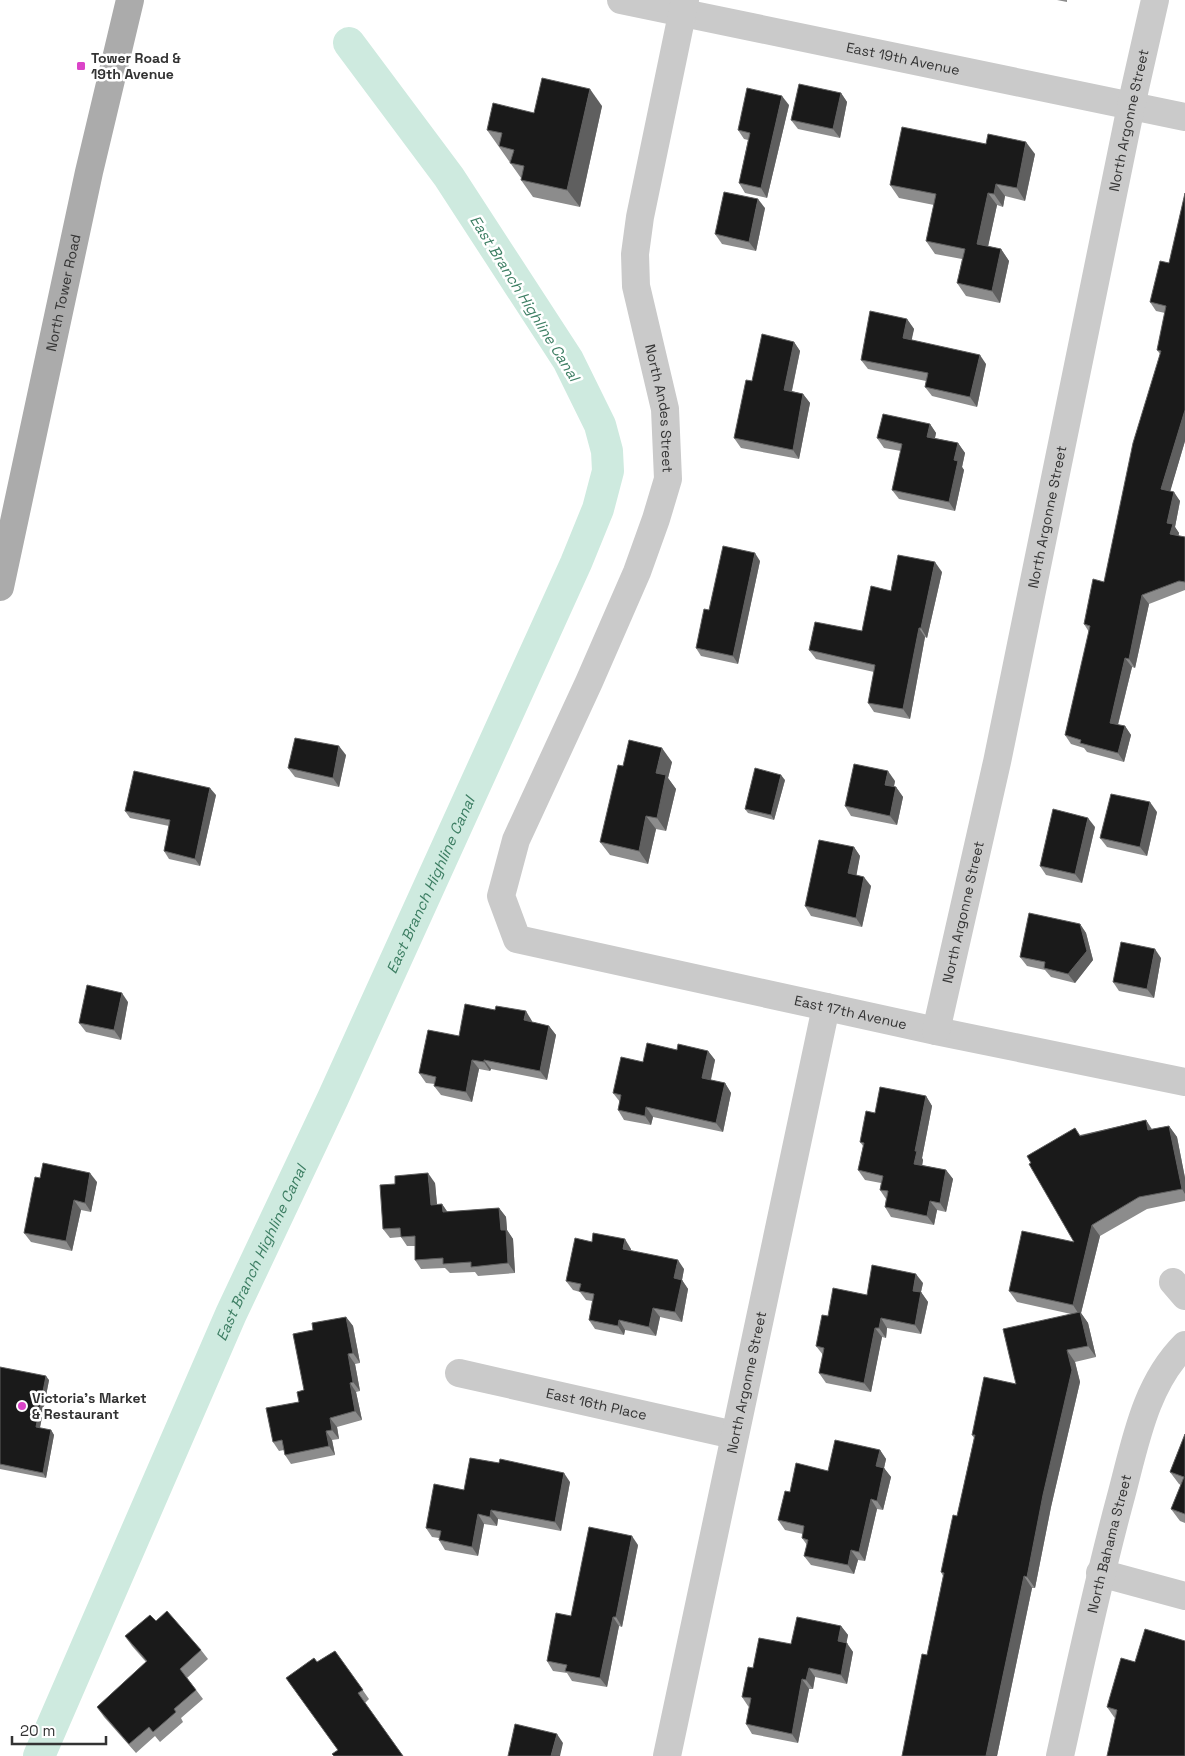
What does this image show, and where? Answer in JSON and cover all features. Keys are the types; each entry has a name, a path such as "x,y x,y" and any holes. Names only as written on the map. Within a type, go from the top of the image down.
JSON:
{"main road":[{"name":"North Tower Road","path":"0,587 89,172 130,0"}],"street":[{"name":"East 19th Avenue","path":"621,0 684,7 1185,117"},
{"name":"North Argonne Street","path":"936,1031 997,762 1131,106 1155,0"},
{"name":"North Andes Street","path":"516,939 501,896 516,840 589,682 637,572 668,479 665,409 636,286 635,254 640,217 684,7"},
{"name":"East 17th Avenue","path":"516,939 936,1031 1185,1082"},
{"name":"North Argonne Street","path":"666,1756 826,1007"},
{"name":"North Bahama Street","path":"1060,1756 1100,1573 1146,1406 1160,1374 1185,1344"},
{"name":"East 16th Place","path":"459,1373 734,1435"},
{"path":"1100,1573 1185,1596"}],"building":[{"path":"542,78 590,89 567,190 521,180 524,166 510,163 514,150 499,146 502,133 487,130 493,103 534,113"},
{"path":"799,84 841,93 833,129 791,120"},
{"path":"747,88 782,96 761,188 739,183 750,133 738,130"},
{"path":"902,127 986,144 988,134 1026,142 1017,188 996,184 994,194 988,193 977,244 1001,249 992,291 957,283 965,249 926,241 936,194 890,185"},
{"path":"724,192 758,199 749,242 715,234"},
{"path":"1185,193 1185,410 1161,489 1174,492 1167,523 1173,524 1170,534 1185,537 1185,582 1179,581 1142,595 1129,659 1125,658 1110,723 1125,726 1118,753 1080,743 1081,740 1065,735 1090,626 1084,624 1093,579 1104,582 1133,443 1161,351 1157,350 1166,306 1150,302 1160,261 1169,263"},
{"path":"870,311 907,319 903,338 980,355 970,397 925,387 928,373 861,360"},
{"path":"762,334 794,342 784,390 803,394 793,450 734,438 746,380 752,381"},
{"path":"883,414 930,424 927,437 958,443 954,460 958,461 949,502 892,490 902,444 877,438"},
{"path":"723,546 755,553 733,656 696,648 704,609 709,610"},
{"path":"898,555 935,562 921,628 919,628 903,709 868,703 875,665 809,650 815,622 862,631 871,586 891,591"},
{"path":"295,738 339,746 333,778 288,768"},
{"path":"629,740 662,748 656,773 666,775 657,818 646,816 639,851 600,842 618,765 623,766"},
{"path":"854,764 888,771 885,785 896,787 890,816 845,806"},
{"path":"755,768 781,775 771,815 745,809"},
{"path":"134,771 210,788 195,859 164,851 170,820 125,811"},
{"path":"1111,794 1150,802 1140,847 1100,838"},
{"path":"1053,809 1088,818 1075,874 1040,866"},
{"path":"819,840 854,847 848,873 864,877 856,918 805,906"},
{"path":"1029,913 1080,924 1087,951 1068,974 1044,968 1045,962 1020,957"},
{"path":"1121,942 1155,949 1147,989 1113,982"},
{"path":"87,985 122,993 114,1030 79,1023"},
{"path":"465,1004 495,1010 496,1006 526,1011 524,1020 549,1026 540,1071 484,1060 484,1062 472,1060 466,1092 434,1086 436,1077 419,1073 428,1030 459,1036"},
{"path":"647,1043 677,1050 678,1044 708,1051 702,1078 725,1083 716,1123 646,1107 645,1116 618,1110 621,1095 613,1093 621,1057 643,1062"},
{"path":"880,1087 926,1096 914,1164 946,1170 940,1203 930,1201 927,1216 885,1207 888,1191 880,1190 883,1176 858,1170 864,1143 860,1142 866,1111 875,1113"},
{"path":"1146,1120 1148,1130 1169,1126 1182,1189 1139,1197 1092,1225 1073,1305 1009,1291 1022,1231 1074,1242 1029,1164 1031,1163 1027,1156 1075,1128 1080,1136"},
{"path":"43,1163 90,1173 85,1203 74,1200 66,1241 24,1233 35,1177 40,1178"},
{"path":"428,1173 431,1205 442,1204 443,1212 499,1208 501,1230 506,1230 508,1263 471,1267 471,1262 443,1264 443,1258 415,1260 415,1236 401,1237 400,1228 383,1229 380,1185 395,1184 395,1176"},
{"path":"593,1233 625,1239 623,1249 678,1260 674,1278 682,1280 675,1312 653,1308 649,1327 619,1320 618,1326 589,1320 594,1294 579,1291 581,1284 566,1281 575,1238 592,1242"},
{"path":"872,1265 916,1274 913,1291 921,1292 915,1325 881,1318 879,1328 875,1328 864,1383 819,1373 824,1348 816,1346 822,1315 828,1316 833,1288 867,1295"},
{"path":"1080,1312 1088,1346 1067,1350 1072,1370 1043,1495 1027,1577 1024,1576 986,1756 902,1756 922,1654 927,1655 944,1573 941,1572 953,1515 957,1516 975,1435 972,1435 984,1377 1016,1384 1003,1329"},
{"path":"346,1317 353,1353 348,1354 353,1382 350,1383 355,1411 330,1418 332,1430 326,1431 329,1446 285,1455 282,1440 273,1442 266,1408 299,1402 297,1392 304,1390 293,1334 313,1330 312,1323"},
{"name":"Victoria's Market & Restaurant","path":"0,1367 46,1376 36,1427 51,1430 43,1473 0,1464"},
{"path":"1185,1434 1185,1514 1171,1509 1184,1477 1170,1472"},
{"path":"835,1440 880,1450 876,1466 884,1468 877,1501 871,1499 859,1552 851,1550 848,1565 804,1556 808,1540 802,1538 804,1526 778,1520 785,1491 790,1492 796,1463 828,1471"},
{"path":"470,1458 499,1463 500,1459 564,1473 555,1522 491,1510 490,1517 478,1514 472,1547 439,1540 441,1531 426,1528 434,1484 464,1490"},
{"path":"589,1527 632,1536 616,1617 613,1617 600,1678 565,1671 567,1665 547,1661 556,1613 571,1616"},
{"path":"167,1611 201,1650 180,1669 196,1690 174,1709 176,1712 153,1732 149,1727 129,1744 97,1707 147,1661 125,1636 150,1615 156,1621"},
{"path":"797,1617 841,1626 838,1641 847,1643 841,1675 809,1668 806,1680 802,1679 792,1734 746,1724 751,1698 742,1697 748,1667 753,1668 759,1638 791,1644"},
{"path":"1145,1629 1185,1641 1185,1756 1107,1756 1117,1710 1107,1707 1121,1658 1135,1662"},
{"path":"335,1651 363,1690 358,1693 403,1756 334,1756 332,1754 338,1750 286,1678 314,1658 317,1662"},
{"path":"515,1724 557,1734 551,1756 508,1756"}],"waterway":[{"name":"East Branch Highline Canal","path":"39,1756 231,1314 333,1098 576,563 598,509 608,471 607,451 600,425 568,360 449,177 349,43"}],"place":[{"name":"Tower Road & 19th Avenue","path":"81,66"},
{"name":"Victoria's Market & Restaurant","path":"22,1406"}]}
